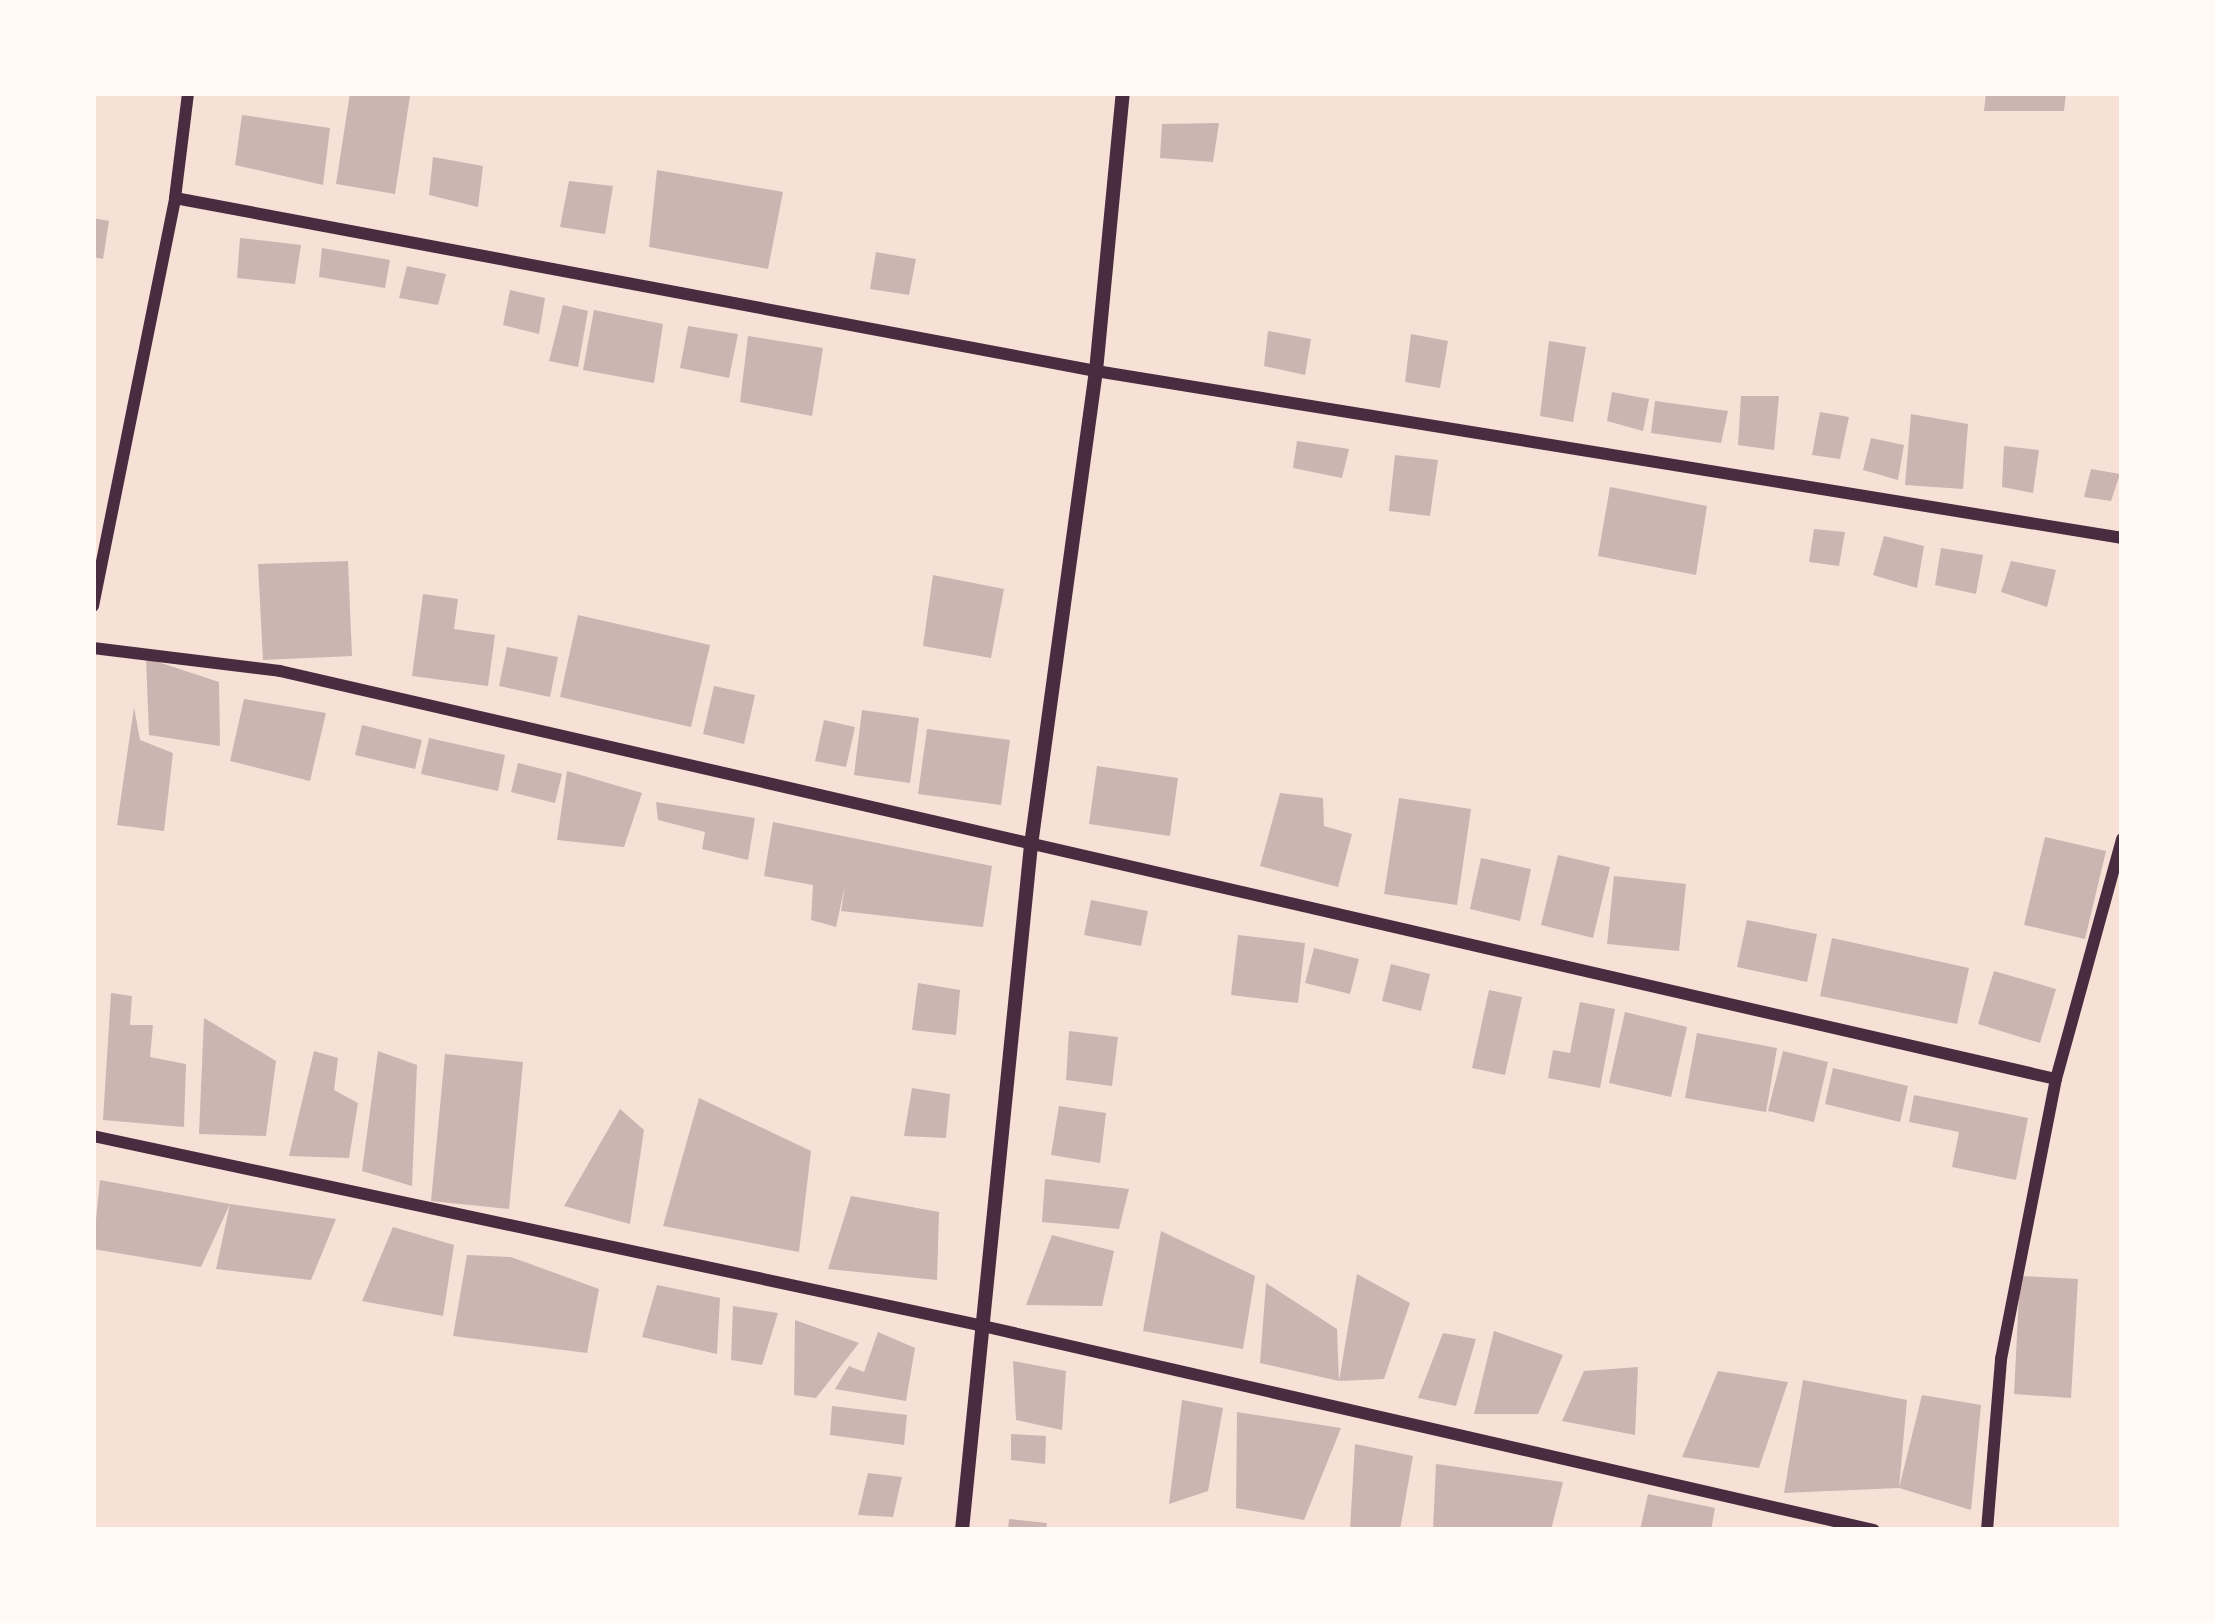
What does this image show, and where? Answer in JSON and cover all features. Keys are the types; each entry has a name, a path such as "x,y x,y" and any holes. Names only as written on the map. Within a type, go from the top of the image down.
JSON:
{"street":[{"path":"93,606 176,197 188,93"},
{"path":"962,1530 1031,845 1096,371 1123,93"},
{"path":"176,197 1096,371 2122,538"},
{"path":"93,648 280,671 2056,1079"},
{"path":"1988,1530 2001,1359 2056,1079 2122,839"},
{"path":"93,1136 983,1326 1874,1530"}],"building":[{"path":"350,93 410,96 395,194 336,184"},
{"path":"1986,93 2066,93 2064,111 1984,111"},
{"path":"242,115 330,128 323,185 235,165"},
{"path":"1219,123 1213,162 1160,158 1162,124"},
{"path":"433,157 483,166 478,207 429,195"},
{"path":"657,170 783,192 768,269 649,247"},
{"path":"569,181 613,186 605,234 560,227"},
{"path":"93,218 109,221 103,259 93,257"},
{"path":"240,238 301,245 295,284 237,278"},
{"path":"322,248 390,260 385,288 319,277"},
{"path":"876,252 916,259 909,295 870,289"},
{"path":"407,266 446,274 438,305 399,298"},
{"path":"510,290 545,298 539,334 503,325"},
{"path":"563,305 588,311 578,367 549,361"},
{"path":"594,310 663,324 654,383 583,370"},
{"path":"688,326 738,334 729,378 680,368"},
{"path":"1268,331 1311,339 1305,375 1264,366"},
{"path":"1411,334 1448,341 1440,388 1405,382"},
{"path":"748,336 823,348 812,416 740,402"},
{"path":"1549,341 1586,347 1573,422 1540,416"},
{"path":"1612,392 1649,399 1643,431 1607,421"},
{"path":"1741,396 1779,396 1774,450 1738,445"},
{"path":"1655,401 1728,411 1721,443 1651,433"},
{"path":"1820,412 1849,417 1840,459 1812,455"},
{"path":"1911,414 1968,424 1963,489 1905,485"},
{"path":"1871,438 1904,445 1898,480 1863,470"},
{"path":"1297,441 1349,449 1342,478 1293,468"},
{"path":"2004,446 2039,450 2033,493 2002,487"},
{"path":"1395,455 1438,460 1430,516 1389,511"},
{"path":"2091,469 2120,474 2111,501 2084,497"},
{"path":"1610,487 1707,506 1696,575 1598,556"},
{"path":"1814,529 1845,532 1839,566 1809,562"},
{"path":"1884,536 1924,546 1917,588 1873,575"},
{"path":"1941,548 1983,555 1976,594 1935,585"},
{"path":"348,561 352,656 263,660 258,564"},
{"path":"2011,561 2056,570 2047,607 2001,592"},
{"path":"933,575 1004,589 991,658 923,646"},
{"path":"423,594 458,599 454,629 495,635 488,686 412,676"},
{"path":"578,615 710,645 691,727 560,697"},
{"path":"507,647 558,657 550,697 499,686"},
{"path":"146,658 219,682 220,746 149,735"},
{"path":"714,686 755,695 744,744 703,734"},
{"path":"244,699 326,713 310,781 230,761"},
{"path":"134,707 140,740 173,753 164,831 117,825"},
{"path":"862,710 919,718 910,783 854,775"},
{"path":"824,720 855,727 846,767 815,761"},
{"path":"362,725 422,740 415,769 355,755"},
{"path":"927,729 1010,740 1001,805 918,794"},
{"path":"429,738 505,755 498,791 421,774"},
{"path":"518,763 562,774 555,803 511,792"},
{"path":"1097,766 1178,778 1170,836 1089,824"},
{"path":"567,771 642,793 624,847 557,840"},
{"path":"1280,793 1323,798 1324,826 1352,834 1338,887 1260,866"},
{"path":"1399,798 1471,809 1457,905 1384,894"},
{"path":"656,802 755,818 748,860 702,849 705,832 658,820"},
{"path":"773,822 992,866 983,927 841,911 845,885 836,927 811,920 813,885 764,876"},
{"path":"2045,837 2106,851 2085,939 2024,925"},
{"path":"1558,855 1610,867 1593,938 1541,925"},
{"path":"1481,858 1531,869 1520,921 1470,909"},
{"path":"1614,876 1686,884 1679,951 1607,944"},
{"path":"1091,900 1148,911 1141,946 1084,935"},
{"path":"1747,920 1817,934 1807,982 1737,967"},
{"path":"1238,935 1305,943 1298,1003 1231,995"},
{"path":"1832,938 1969,968 1957,1024 1820,996"},
{"path":"1314,948 1359,959 1350,994 1305,983"},
{"path":"1391,964 1430,974 1421,1011 1382,1001"},
{"path":"1994,971 2056,989 2040,1043 1978,1024"},
{"path":"918,983 960,990 956,1035 912,1030"},
{"path":"1489,990 1522,997 1505,1075 1472,1068"},
{"path":"111,993 132,996 130,1025 153,1025 150,1057 186,1064 184,1127 103,1120"},
{"path":"1580,1002 1615,1009 1600,1088 1548,1078 1553,1050 1570,1053"},
{"path":"1625,1012 1687,1027 1671,1097 1609,1083"},
{"path":"204,1018 276,1061 266,1136 199,1134"},
{"path":"1069,1031 1118,1037 1112,1086 1066,1080"},
{"path":"1697,1033 1777,1048 1766,1112 1685,1098"},
{"path":"314,1051 338,1058 334,1090 358,1103 349,1158 289,1156"},
{"path":"378,1051 417,1065 412,1186 362,1171"},
{"path":"1783,1051 1828,1062 1814,1122 1768,1111"},
{"path":"445,1054 523,1062 509,1209 431,1201"},
{"path":"1833,1068 1908,1086 1900,1122 1825,1104"},
{"path":"912,1088 950,1094 946,1138 904,1136"},
{"path":"1914,1095 2028,1118 2016,1180 1952,1167 1959,1132 1909,1122"},
{"path":"699,1098 811,1151 799,1252 663,1226"},
{"path":"1059,1106 1106,1113 1100,1163 1051,1155"},
{"path":"620,1109 644,1130 630,1224 564,1206"},
{"path":"1045,1179 1129,1189 1119,1229 1042,1222"},
{"path":"100,1180 230,1204 201,1267 93,1249"},
{"path":"851,1196 939,1212 937,1280 828,1269"},
{"path":"230,1204 336,1219 311,1280 216,1269"},
{"path":"393,1227 454,1245 443,1316 362,1301"},
{"path":"1161,1231 1255,1276 1243,1349 1143,1331"},
{"path":"1052,1235 1114,1251 1102,1306 1026,1305"},
{"path":"467,1255 511,1257 599,1289 587,1353 453,1336"},
{"path":"1357,1274 1410,1303 1384,1379 1339,1381"},
{"path":"2020,1276 2078,1279 2071,1398 2014,1394"},
{"path":"1266,1283 1337,1329 1339,1381 1260,1363"},
{"path":"657,1285 720,1298 717,1354 642,1337"},
{"path":"733,1306 778,1313 762,1365 731,1360"},
{"path":"795,1320 859,1343 816,1398 794,1395"},
{"path":"1494,1331 1563,1355 1538,1414 1474,1414"},
{"path":"878,1332 915,1348 906,1401 835,1389 849,1366 864,1372"},
{"path":"1443,1333 1476,1339 1456,1406 1418,1398"},
{"path":"1013,1361 1066,1371 1062,1430 1016,1420"},
{"path":"1638,1367 1635,1435 1562,1421 1584,1371"},
{"path":"1718,1371 1788,1382 1759,1468 1682,1457"},
{"path":"1803,1380 1907,1400 1899,1488 1784,1493"},
{"path":"1922,1395 1981,1405 1971,1510 1899,1488"},
{"path":"1182,1400 1223,1408 1208,1491 1169,1504"},
{"path":"832,1406 907,1415 904,1445 830,1435"},
{"path":"1237,1412 1341,1428 1304,1520 1236,1508"},
{"path":"1011,1434 1046,1436 1045,1464 1011,1460"},
{"path":"1355,1444 1413,1456 1400,1530 1350,1530"},
{"path":"1436,1464 1563,1482 1551,1530 1433,1530"},
{"path":"868,1473 902,1477 893,1517 858,1515"},
{"path":"1648,1494 1715,1508 1711,1530 1640,1530"},
{"path":"1009,1519 1047,1523 1046,1530 1008,1530"}]}
